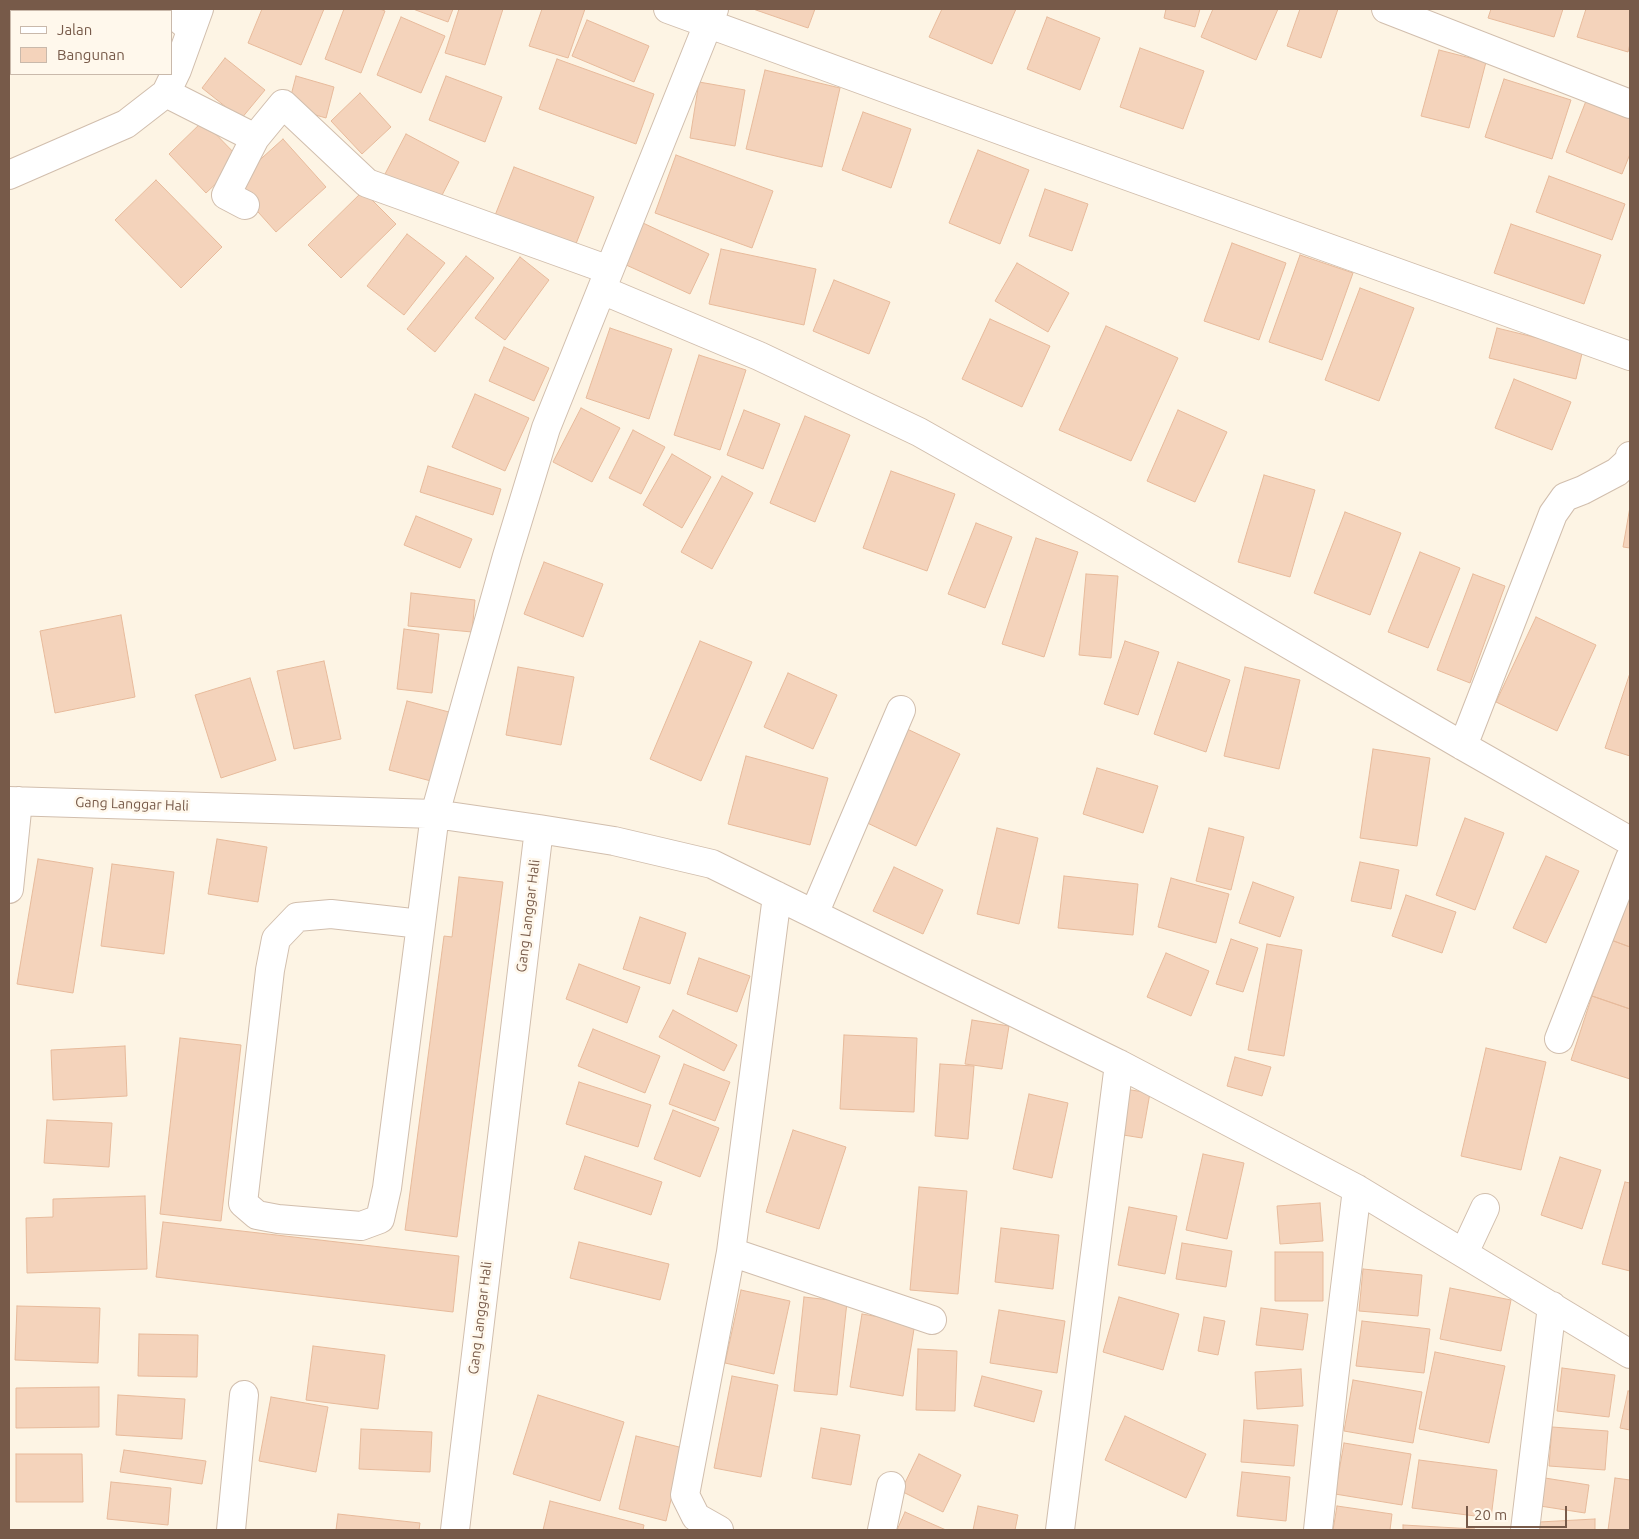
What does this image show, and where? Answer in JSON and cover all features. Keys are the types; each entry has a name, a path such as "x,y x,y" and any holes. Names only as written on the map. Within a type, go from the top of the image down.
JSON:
{"street":[{"path":"668,9 711,16 1060,152 1630,356"},
{"path":"1386,9 1630,104"},
{"path":"9,175 126,124 166,93 177,70 183,15"},
{"path":"421,924 331,914 297,917 276,939 270,970 243,1203 257,1216 361,1226 380,1219 387,1188 421,924 435,814 507,556 546,428 711,16"},
{"path":"166,93 255,138"},
{"path":"245,205 226,195 255,138 283,104 367,182 606,280 918,432 1113,542 1630,841"},
{"path":"1463,746 1552,514 1565,497 1617,472 1630,460 1630,456"},
{"path":"814,914 902,710"},
{"path":"9,889 14,801"},
{"name":"Gang Langgar Hali","path":"14,801 435,814 539,829 455,1530"},
{"path":"539,829 614,841 712,864 1119,1064 1357,1189 1630,1354"},
{"path":"1559,1039 1630,858"},
{"path":"719,1530 696,1516 685,1495 731,1252 776,896"},
{"path":"1060,1530 1119,1064"},
{"path":"1318,1530 1357,1189"},
{"path":"1464,1253 1485,1208"},
{"path":"731,1252 932,1320"},
{"path":"1525,1530 1552,1306"},
{"path":"231,1530 244,1395"},
{"path":"882,1530 891,1486"}],"building":[{"path":"262,9 324,9 301,65 248,43"},
{"path":"344,9 380,9 385,11 361,73 325,59"},
{"path":"413,9 453,9 448,22"},
{"path":"459,9 503,9 485,65 445,53"},
{"path":"542,9 585,9 568,58 529,46"},
{"path":"753,9 815,9 808,28"},
{"path":"942,9 1016,9 992,64 929,37"},
{"path":"1166,9 1200,9 1195,27 1164,18"},
{"path":"1213,9 1278,9 1256,60 1201,37"},
{"path":"1300,9 1338,9 1321,58 1287,46"},
{"path":"1491,9 1563,9 1554,37 1488,18"},
{"path":"1586,9 1630,9 1630,44 1628,52 1577,37"},
{"path":"401,17 445,36 421,93 377,75"},
{"path":"1047,17 1100,38 1080,90 1027,69"},
{"path":"587,20 649,46 634,82 572,56"},
{"path":"1140,48 1204,71 1183,129 1120,107"},
{"path":"1439,50 1486,62 1469,128 1421,116"},
{"path":"225,58 265,90 241,119 202,88"},
{"path":"557,59 654,94 636,144 539,109"},
{"path":"765,70 840,88 822,167 746,149"},
{"path":"296,76 334,87 326,118 288,107"},
{"path":"446,76 502,97 485,142 429,120"},
{"path":"1504,79 1571,100 1552,159 1485,137"},
{"path":"699,82 745,90 735,146 690,138"},
{"path":"360,93 391,127 362,154 331,121"},
{"path":"1586,101 1630,118 1630,154 1622,174 1566,152"},
{"path":"863,112 911,129 891,188 842,170"},
{"path":"203,121 241,160 206,193 169,154"},
{"path":"406,134 459,162 438,203 385,174"},
{"path":"283,139 326,187 276,232 233,184"},
{"path":"978,150 1029,170 1000,244 949,223"},
{"path":"676,155 773,191 752,248 655,213"},
{"path":"514,167 594,197 574,249 494,218"},
{"path":"1549,176 1625,204 1612,240 1536,212"},
{"path":"156,180 222,247 181,288 115,220"},
{"path":"1045,189 1088,204 1072,251 1029,236"},
{"path":"363,191 396,224 341,278 308,245"},
{"path":"643,223 709,254 690,294 624,264"},
{"path":"1511,224 1601,255 1584,304 1494,273"},
{"path":"407,234 445,263 404,315 367,286"},
{"path":"1232,243 1286,263 1259,340 1204,321"},
{"path":"721,249 816,269 804,325 709,304"},
{"path":"1300,255 1353,273 1322,360 1269,342"},
{"path":"466,256 494,278 435,352 407,329"},
{"path":"520,257 549,280 505,340 475,318"},
{"path":"1017,263 1069,293 1048,332 995,301"},
{"path":"834,280 890,302 869,354 813,331"},
{"path":"1360,288 1414,308 1379,401 1325,380"},
{"path":"990,319 1050,346 1022,407 962,379"},
{"path":"1106,326 1178,358 1131,461 1059,430"},
{"path":"610,328 672,349 649,419 586,398"},
{"path":"1497,328 1583,349 1576,379 1489,358"},
{"path":"504,347 549,368 534,401 489,381"},
{"path":"699,355 746,370 720,450 674,435"},
{"path":"1514,379 1571,402 1552,450 1495,428"},
{"path":"475,394 529,418 505,471 452,447"},
{"path":"581,408 620,428 592,482 553,462"},
{"path":"744,410 780,424 763,469 727,455"},
{"path":"1178,410 1227,432 1195,502 1147,481"},
{"path":"805,416 850,435 815,522 770,503"},
{"path":"633,430 665,447 641,494 609,478"},
{"path":"672,454 711,477 682,528 643,505"},
{"path":"428,466 501,489 493,515 420,492"},
{"path":"891,471 955,494 927,571 863,548"},
{"path":"1264,475 1315,490 1290,577 1238,562"},
{"path":"722,476 753,493 712,569 681,552"},
{"path":"1630,507 1630,548 1623,547"},
{"path":"1345,512 1401,533 1370,615 1314,593"},
{"path":"416,516 472,539 460,568 404,545"},
{"path":"976,523 1012,537 985,608 948,594"},
{"path":"1036,538 1078,552 1044,657 1002,644"},
{"path":"1420,552 1460,568 1428,648 1388,632"},
{"path":"544,562 603,584 583,637 524,614"},
{"path":"1086,574 1118,576 1111,658 1079,655"},
{"path":"1473,574 1505,586 1470,683 1437,670"},
{"path":"411,593 475,600 472,632 408,626"},
{"path":"121,615 135,697 55,713 40,631"},
{"path":"1536,617 1596,645 1557,731 1496,702"},
{"path":"404,629 439,634 432,693 397,689"},
{"path":"700,641 752,662 701,781 650,759"},
{"path":"1125,641 1159,652 1138,715 1104,704"},
{"path":"324,661 341,739 294,749 277,671"},
{"path":"1178,662 1230,680 1206,752 1154,734"},
{"path":"518,667 574,677 561,745 506,735"},
{"path":"1245,667 1300,680 1279,769 1224,756"},
{"path":"788,673 837,695 813,749 764,727"},
{"path":"1630,673 1630,756 1605,748"},
{"path":"250,678 276,760 221,778 195,695"},
{"path":"407,701 449,712 431,781 389,770"},
{"path":"905,728 960,754 916,846 861,820"},
{"path":"1373,749 1430,758 1417,846 1360,838"},
{"path":"746,756 828,778 810,845 728,824"},
{"path":"1097,768 1158,786 1143,833 1083,814"},
{"path":"1465,818 1504,833 1475,910 1436,895"},
{"path":"997,828 1038,838 1019,924 977,914"},
{"path":"1209,828 1244,837 1231,890 1196,881"},
{"path":"217,839 267,847 258,902 208,894"},
{"path":"1546,856 1579,871 1546,943 1513,928"},
{"path":"38,859 93,868 73,993 17,984"},
{"path":"1360,862 1399,870 1391,909 1351,901"},
{"path":"112,864 174,872 164,954 101,946"},
{"path":"894,867 943,890 923,934 873,911"},
{"path":"1064,876 1138,884 1133,935 1058,928"},
{"path":"459,877 503,882 457,1237 405,1230 444,936 452,937"},
{"path":"1171,878 1229,894 1216,943 1158,927"},
{"path":"1253,882 1294,897 1280,937 1239,923"},
{"path":"1630,884 1630,947 1611,940"},
{"path":"1406,895 1456,912 1442,953 1392,936"},
{"path":"640,917 686,933 670,984 623,969"},
{"path":"1231,939 1258,948 1243,992 1216,984"},
{"path":"1611,940 1630,947 1630,1009 1592,996"},
{"path":"1267,944 1302,950 1284,1056 1248,1050"},
{"path":"1166,953 1209,971 1191,1016 1147,997"},
{"path":"699,958 750,976 737,1012 687,994"},
{"path":"579,964 640,987 627,1023 566,999"},
{"path":"1592,996 1630,1009 1630,1079 1571,1060"},
{"path":"673,1010 737,1045 724,1071 659,1037"},
{"path":"972,1020 1009,1026 1002,1069 965,1064"},
{"path":"593,1029 660,1056 645,1093 578,1066"},
{"path":"844,1035 917,1038 914,1112 840,1109"},
{"path":"180,1038 241,1045 221,1221 160,1214"},
{"path":"125,1046 127,1096 53,1100 51,1050"},
{"path":"1486,1048 1546,1062 1521,1170 1461,1156"},
{"path":"1235,1057 1271,1067 1262,1096 1227,1086"},
{"path":"684,1064 730,1082 715,1121 669,1104"},
{"path":"940,1064 974,1066 968,1139 935,1136"},
{"path":"579,1082 651,1105 638,1147 566,1124"},
{"path":"1125,1089 1150,1093 1142,1138 1117,1134"},
{"path":"1029,1094 1068,1103 1052,1178 1013,1169"},
{"path":"673,1110 719,1128 700,1177 654,1159"},
{"path":"47,1120 112,1123 109,1167 44,1163"},
{"path":"793,1130 846,1147 819,1229 766,1212"},
{"path":"1203,1154 1244,1163 1227,1239 1186,1230"},
{"path":"585,1156 662,1182 651,1215 574,1189"},
{"path":"1560,1157 1601,1170 1582,1229 1541,1215"},
{"path":"1625,1182 1630,1183 1630,1271 1602,1264"},
{"path":"919,1187 967,1191 958,1294 910,1290"},
{"path":"145,1196 147,1269 27,1273 26,1218 53,1217 53,1199"},
{"path":"1320,1203 1323,1241 1280,1244 1277,1206"},
{"path":"1129,1207 1177,1216 1165,1274 1118,1265"},
{"path":"163,1222 459,1256 453,1312 156,1277"},
{"path":"1001,1228 1059,1235 1053,1289 995,1282"},
{"path":"579,1242 669,1264 660,1300 570,1278"},
{"path":"1182,1243 1232,1251 1226,1287 1176,1279"},
{"path":"1275,1252 1323,1252 1323,1301 1275,1301"},
{"path":"1363,1269 1422,1275 1418,1316 1359,1311"},
{"path":"1450,1288 1511,1300 1501,1351 1440,1339"},
{"path":"741,1290 790,1301 774,1374 725,1363"},
{"path":"804,1297 847,1302 837,1395 794,1391"},
{"path":"1119,1297 1179,1314 1163,1370 1103,1352"},
{"path":"17,1306 100,1308 98,1363 15,1360"},
{"path":"1261,1308 1308,1314 1303,1350 1256,1345"},
{"path":"999,1310 1065,1321 1057,1373 990,1363"},
{"path":"862,1314 915,1323 903,1396 850,1387"},
{"path":"1204,1317 1225,1321 1218,1355 1198,1351"},
{"path":"1362,1321 1430,1329 1424,1373 1356,1366"},
{"path":"139,1334 198,1335 197,1377 138,1376"},
{"path":"313,1346 385,1355 378,1409 306,1400"},
{"path":"918,1349 957,1351 955,1411 916,1410"},
{"path":"1435,1352 1505,1366 1489,1443 1419,1429"},
{"path":"1562,1368 1615,1375 1609,1417 1557,1411"},
{"path":"1301,1369 1303,1406 1257,1409 1255,1372"},
{"path":"732,1376 778,1385 761,1477 714,1468"},
{"path":"982,1376 1042,1391 1034,1422 974,1406"},
{"path":"1353,1380 1422,1392 1413,1443 1344,1431"},
{"path":"99,1387 99,1427 16,1428 16,1388"},
{"path":"1628,1391 1630,1391 1630,1430 1620,1428"},
{"path":"118,1395 185,1399 182,1439 116,1435"},
{"path":"538,1395 624,1422 600,1501 513,1474"},
{"path":"271,1397 328,1407 316,1472 259,1461"},
{"path":"1125,1416 1206,1454 1186,1498 1105,1460"},
{"path":"1244,1420 1298,1425 1294,1466 1241,1462"},
{"path":"1552,1427 1608,1431 1605,1470 1549,1466"},
{"path":"821,1428 860,1435 851,1485 812,1478"},
{"path":"361,1429 432,1432 430,1472 359,1469"},
{"path":"636,1436 683,1448 666,1521 619,1509"},
{"path":"1344,1443 1411,1454 1402,1505 1335,1494"},
{"path":"124,1450 206,1461 202,1484 120,1472"},
{"path":"16,1454 82,1454 83,1502 16,1502"},
{"path":"919,1454 961,1475 943,1512 901,1491"},
{"path":"1419,1460 1497,1470 1491,1518 1412,1508"},
{"path":"1242,1472 1290,1477 1286,1521 1237,1516"},
{"path":"1545,1478 1589,1485 1585,1513 1540,1506"},
{"path":"1615,1478 1630,1480 1630,1530 1608,1530"},
{"path":"111,1482 171,1488 168,1525 107,1519"},
{"path":"550,1501 644,1525 643,1530 543,1530"},
{"path":"978,1506 1018,1515 1015,1530 973,1530"},
{"path":"1337,1506 1392,1514 1390,1530 1333,1530"},
{"path":"905,1512 946,1530 897,1530"},
{"path":"338,1514 420,1523 419,1530 336,1530"},
{"path":"1595,1519 1595,1530 1539,1530 1539,1522"},
{"path":"1403,1525 1475,1529 1475,1530 1403,1530"}]}
